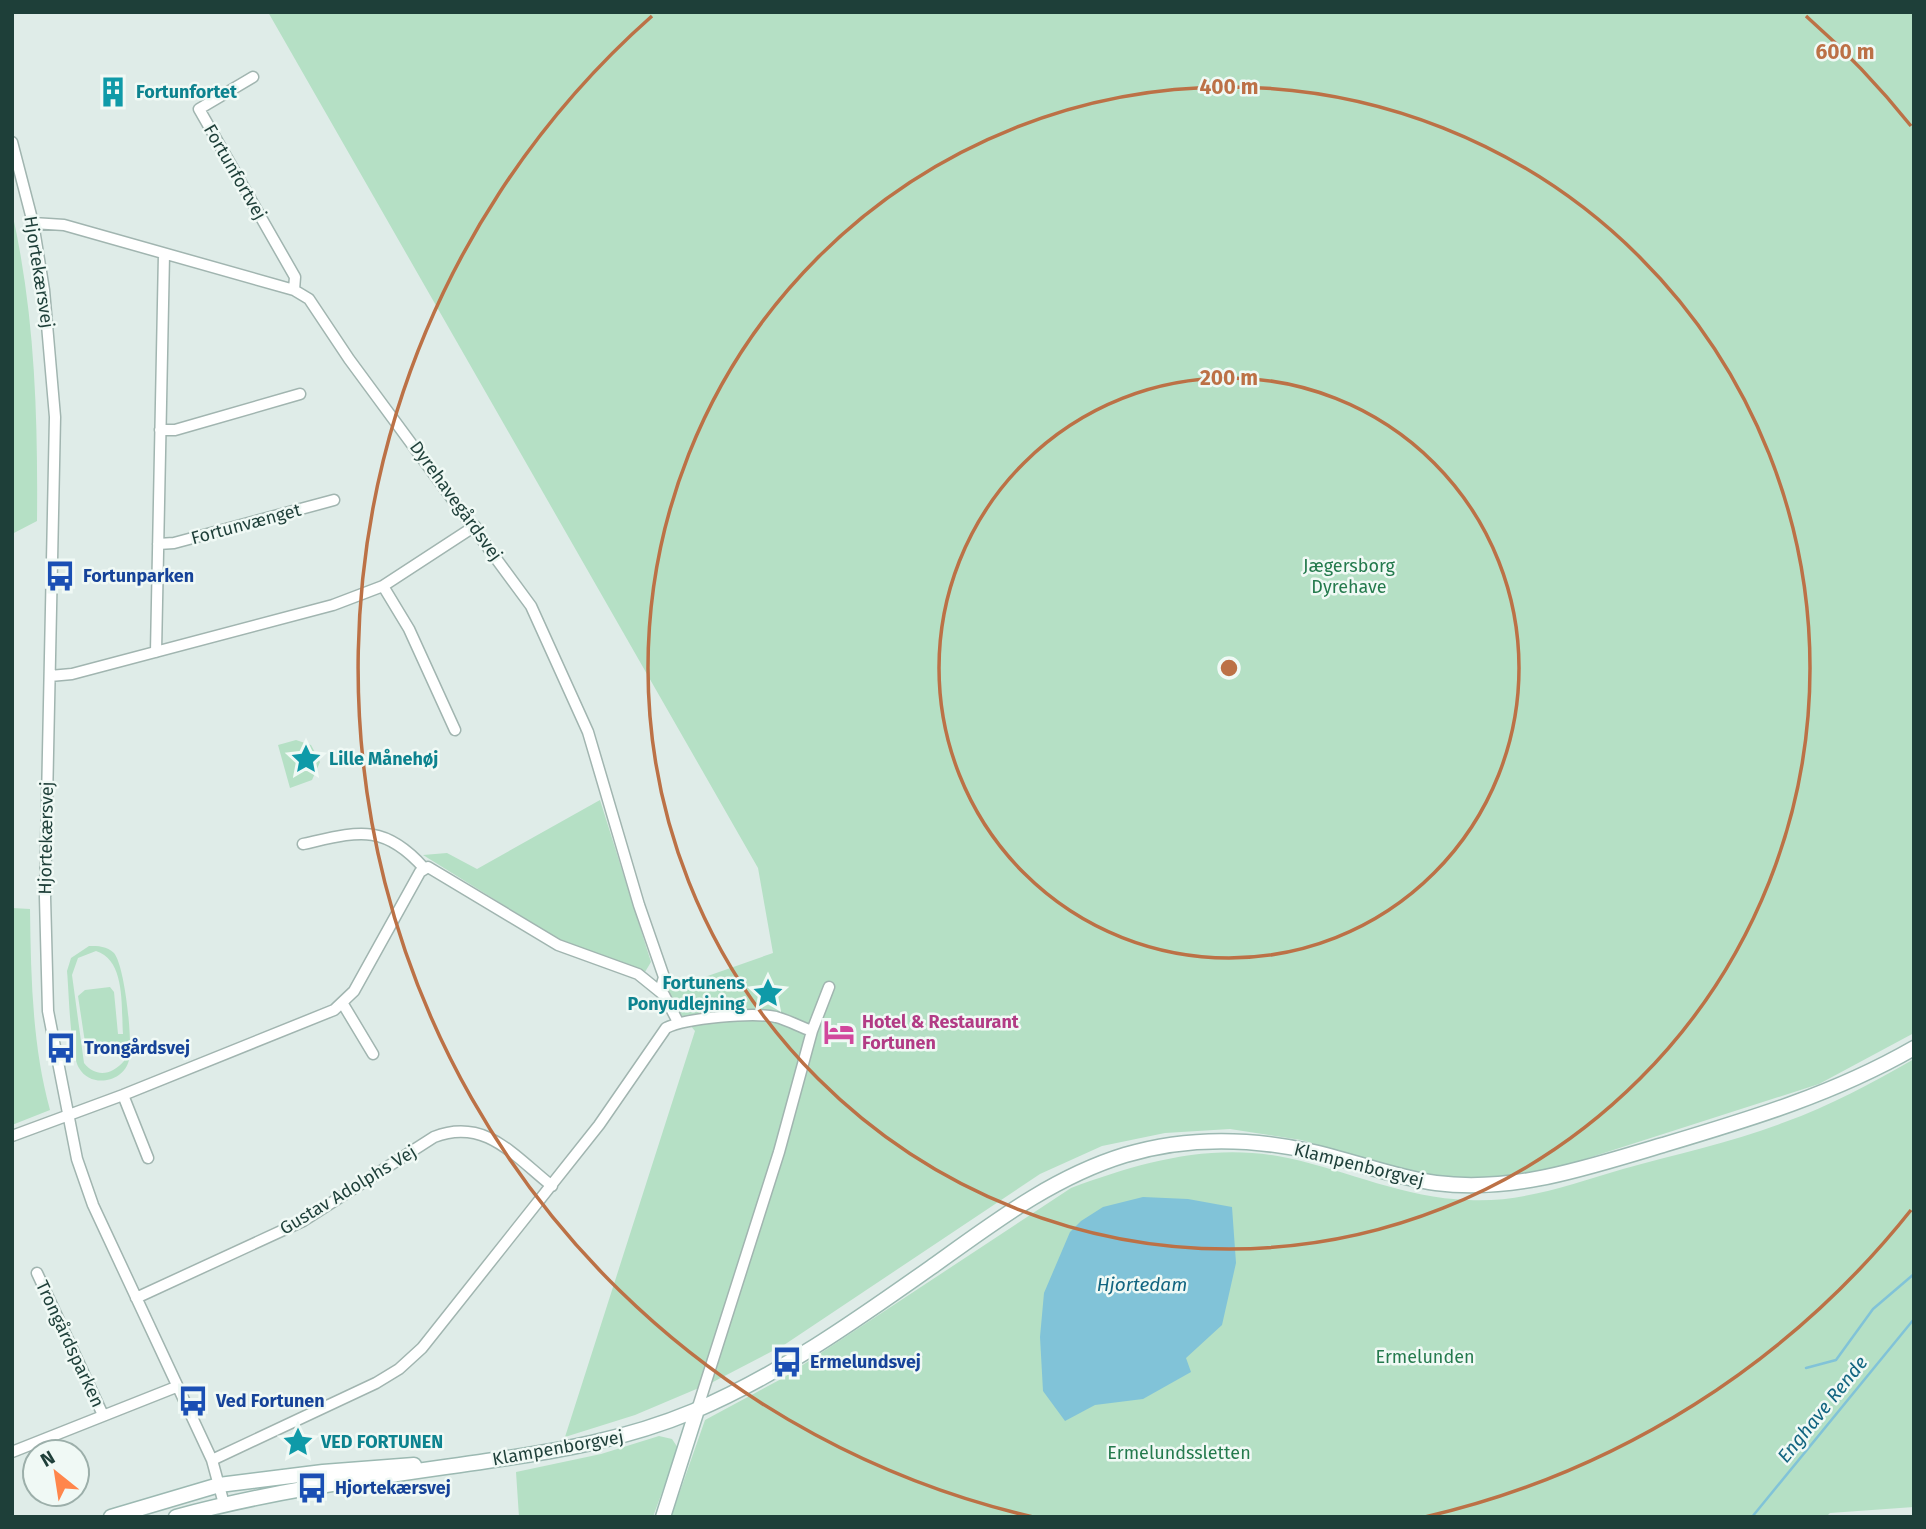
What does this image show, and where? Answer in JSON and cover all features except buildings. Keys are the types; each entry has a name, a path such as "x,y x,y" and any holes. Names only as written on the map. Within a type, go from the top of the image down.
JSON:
{"street":[{"name":"Fortunfortvej","path":"253,77 200,109 295,277 294,290"},
{"name":"Hjortekærsvej","path":"12,142 33,223 44,290 55,418 44,958 48,1011 77,1159 93,1205 212,1460 224,1504"},
{"name":"Dyrehavegårdsvej","path":"33,223 64,225 294,290 309,299 349,359 475,526 531,606 588,732 639,905 664,977 660,990"},
{"path":"156,652 164,254"},
{"path":"160,430 175,430 300,394"},
{"name":"Fortunvænget","path":"158,544 174,543 334,500"},
{"path":"50,676 72,674 333,605 383,586 475,526"},
{"path":"383,586 416,641 455,730"},
{"path":"303,844 357,832 369,832 414,857 424,869"},
{"path":"424,869 433,868 558,945 638,974 660,990 678,1022"},
{"path":"12,1136 123,1096 321,1018 343,1004 354,991 374,950 424,869"},
{"path":"663,1517 795,1094 812,1031 829,987"},
{"path":"343,1004 373,1054"},
{"path":"212,1460 376,1383 422,1348 599,1125 658,1036 678,1022 761,1016 775,1017 812,1031"},
{"name":"Klampenborgvej","path":"176,1517 224,1504 560,1450 635,1434 697,1410 802,1353 1058,1182 1125,1155 1205,1141 1246,1142 1313,1151 1390,1175 1438,1183 1478,1186 1522,1182 1559,1176 1777,1111 1878,1069 1914,1048"},
{"path":"123,1096 148,1158"},
{"name":"Gustav Adolphs Vej","path":"136,1298 303,1221 434,1138 450,1131 474,1130 491,1139 552,1186"},
{"name":"Trongårdsparken","path":"37,1273 103,1415"},
{"name":"Trongårdsparken","path":"12,1452 176,1387"},
{"name":"Klampenborgvej","path":"111,1517 219,1485 323,1472 482,1462"}],"green space":[{"name":"Jægersborg Dyrehave","path":"268,12 1914,12 1914,1033 1819,1084 1551,1170 1478,1181 1411,1172 1301,1140 1230,1129 1165,1133 1102,1146 1040,1174 784,1345 713,1382 635,1415 565,1437 695,1031 662,992 773,953 758,868"},
{"path":"12,212 26,289 34,366 37,521 12,534"},
{"path":"296,740 311,745 320,762 312,780 290,788 278,745"},
{"path":"600,800 651,962 645,972 573,948 423,855 447,853 477,869"},
{"path":"12,908 30,909 36,1035 50,1110 12,1125"},
{"path":"89,946 96,946 114,953 118,961 127,1005 130,1051 126,1068 114,1078 91,1079 84,1075 76,1060 67,971 71,958","holes":["96,951 106,956 113,964 120,986 123,1034 118,1034 114,992 110,987 85,990 78,996 86,1049 94,1053 116,1048 123,1042 124,1061 109,1072 99,1073 84,1063 72,975 78,958"]},
{"name":"Ermelunden","path":"1914,1059 1914,1507 1830,1513 1826,1517 671,1517 705,1420 783,1378 1071,1188 1150,1163 1177,1157 1232,1152 1288,1158 1399,1189 1445,1198 1508,1199 1565,1186 1765,1129 1835,1101"},
{"path":"659,1436 672,1439 678,1448 653,1517 519,1517 516,1472 601,1454"}],"water":[{"name":"Hjortedam","path":"1143,1197 1188,1199 1232,1207 1236,1263 1222,1325 1186,1358 1191,1372 1143,1399 1095,1405 1065,1421 1043,1391 1040,1337 1044,1293 1070,1232 1081,1221 1103,1207"}],"waterway":[{"path":"1806,1368 1836,1360 1873,1309 1914,1274"},
{"name":"Enghave Rende","path":"1752,1517 1914,1319"}],"place":[{"name":"Fortunfortet","path":"113,92"},
{"name":"Fortunparken","path":"60,576"},
{"name":"Lille Månehøj","path":"306,759"},
{"name":"Fortunens Ponyudlejning","path":"768,993"},
{"name":"Hotel & Restaurant Fortunen","path":"839,1032"},
{"name":"Trongårdsvej","path":"61,1048"},
{"name":"Ermelundsvej","path":"787,1362"},
{"name":"Ved Fortunen","path":"193,1401"},
{"name":"VED FORTUNEN","path":"298,1442"},
{"name":"Hjortekærsvej","path":"312,1488"}],"park label":[{"name":"Ermelundssletten","path":"1179,1453"}]}
